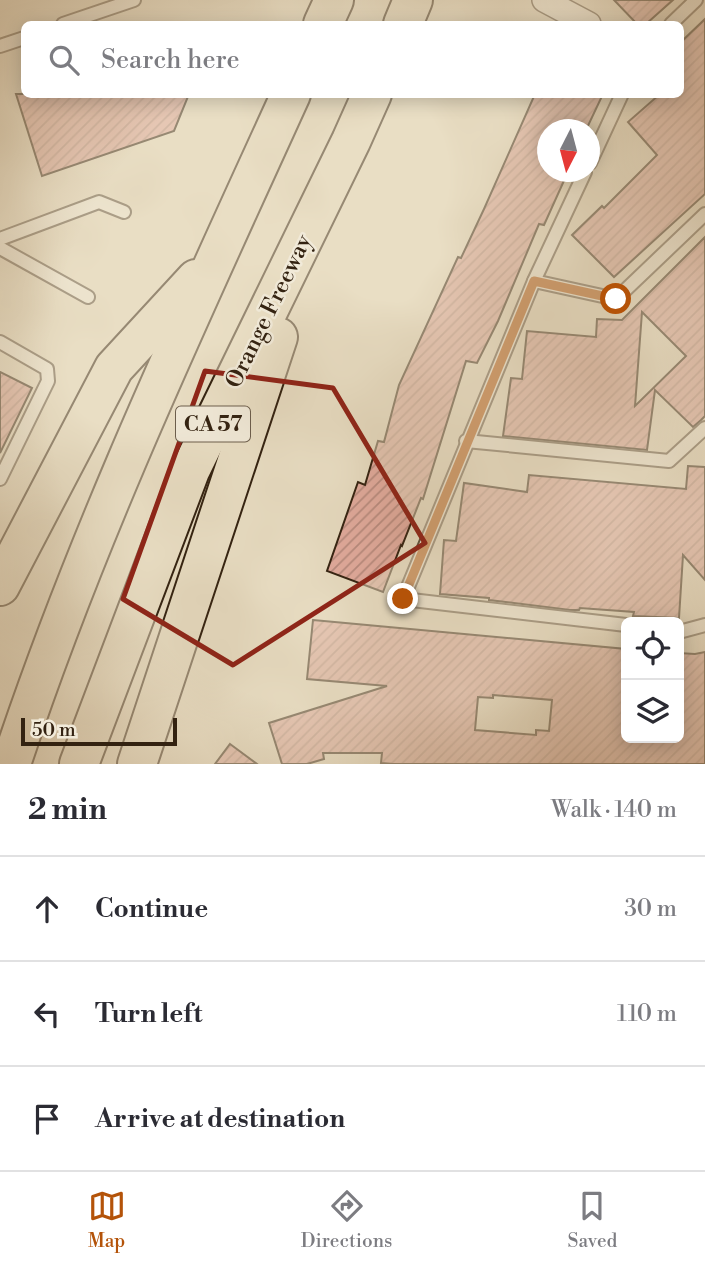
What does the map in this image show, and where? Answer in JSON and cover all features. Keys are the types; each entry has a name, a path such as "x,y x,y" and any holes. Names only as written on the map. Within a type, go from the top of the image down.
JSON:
{"highway":[{"path":"324,21 334,0"},
{"path":"404,21 413,0"},
{"name":"CA 57","path":"11,764 26,718 109,503 289,98"},
{"name":"Orange Freeway","path":"79,764 190,471 370,98"},
{"path":"137,764 322,201"},
{"path":"0,586 114,368 218,255"}],"street":[{"path":"544,0 583,21"}],"lane":[{"path":"72,21 134,0"},
{"path":"674,21 696,0"},
{"path":"1,42 21,39"},
{"path":"600,141 620,98"},
{"path":"580,182 534,281 403,599 621,624"},
{"path":"0,239 99,202 124,212"},
{"path":"534,281 616,299 705,214"},
{"path":"0,248 88,297"},
{"path":"0,342 47,369 48,381 0,479"},
{"path":"466,441 669,461 705,428"},
{"path":"684,631 705,625"}],"highlighted area":[{"path":"205,371 333,388 425,543 233,665 123,599"}],"building":[{"path":"614,0 673,0 649,21 634,21"},
{"path":"705,19 705,194 614,277 572,235 602,206 604,208 657,155 628,122 655,98 684,98 684,39"},
{"path":"16,94 21,94 21,98 187,98 174,131 42,176"},
{"path":"533,98 601,98 591,119 537,119 537,182 563,182 544,225 539,224 477,363 466,361 423,499 421,498 383,592 327,571 358,482 365,485 378,441 384,442 399,385 458,257 461,258"},
{"path":"705,237 705,416 701,420 693,427 655,390 647,450 503,436 511,378 522,379 527,331 596,337 597,319 622,320","holes":["642,312 686,356 635,406"]},
{"path":"0,372 32,388 0,453"},
{"path":"688,466 705,467 705,580 683,555 679,617 633,616 634,612 580,608 570,610 440,594 444,540 456,541 464,483 527,492 529,475 686,489"},
{"path":"313,620 621,649 621,743 684,743 684,653 705,652 705,764 393,764 381,763 382,753 323,753 324,759 307,764 282,764 269,723 387,686 307,679","holes":["493,695 552,700 549,731 536,730 536,735 475,730 478,697 493,698"]},
{"path":"230,744 257,764 215,764"}],"route":[{"path":"403,599 534,281 616,299"}]}
